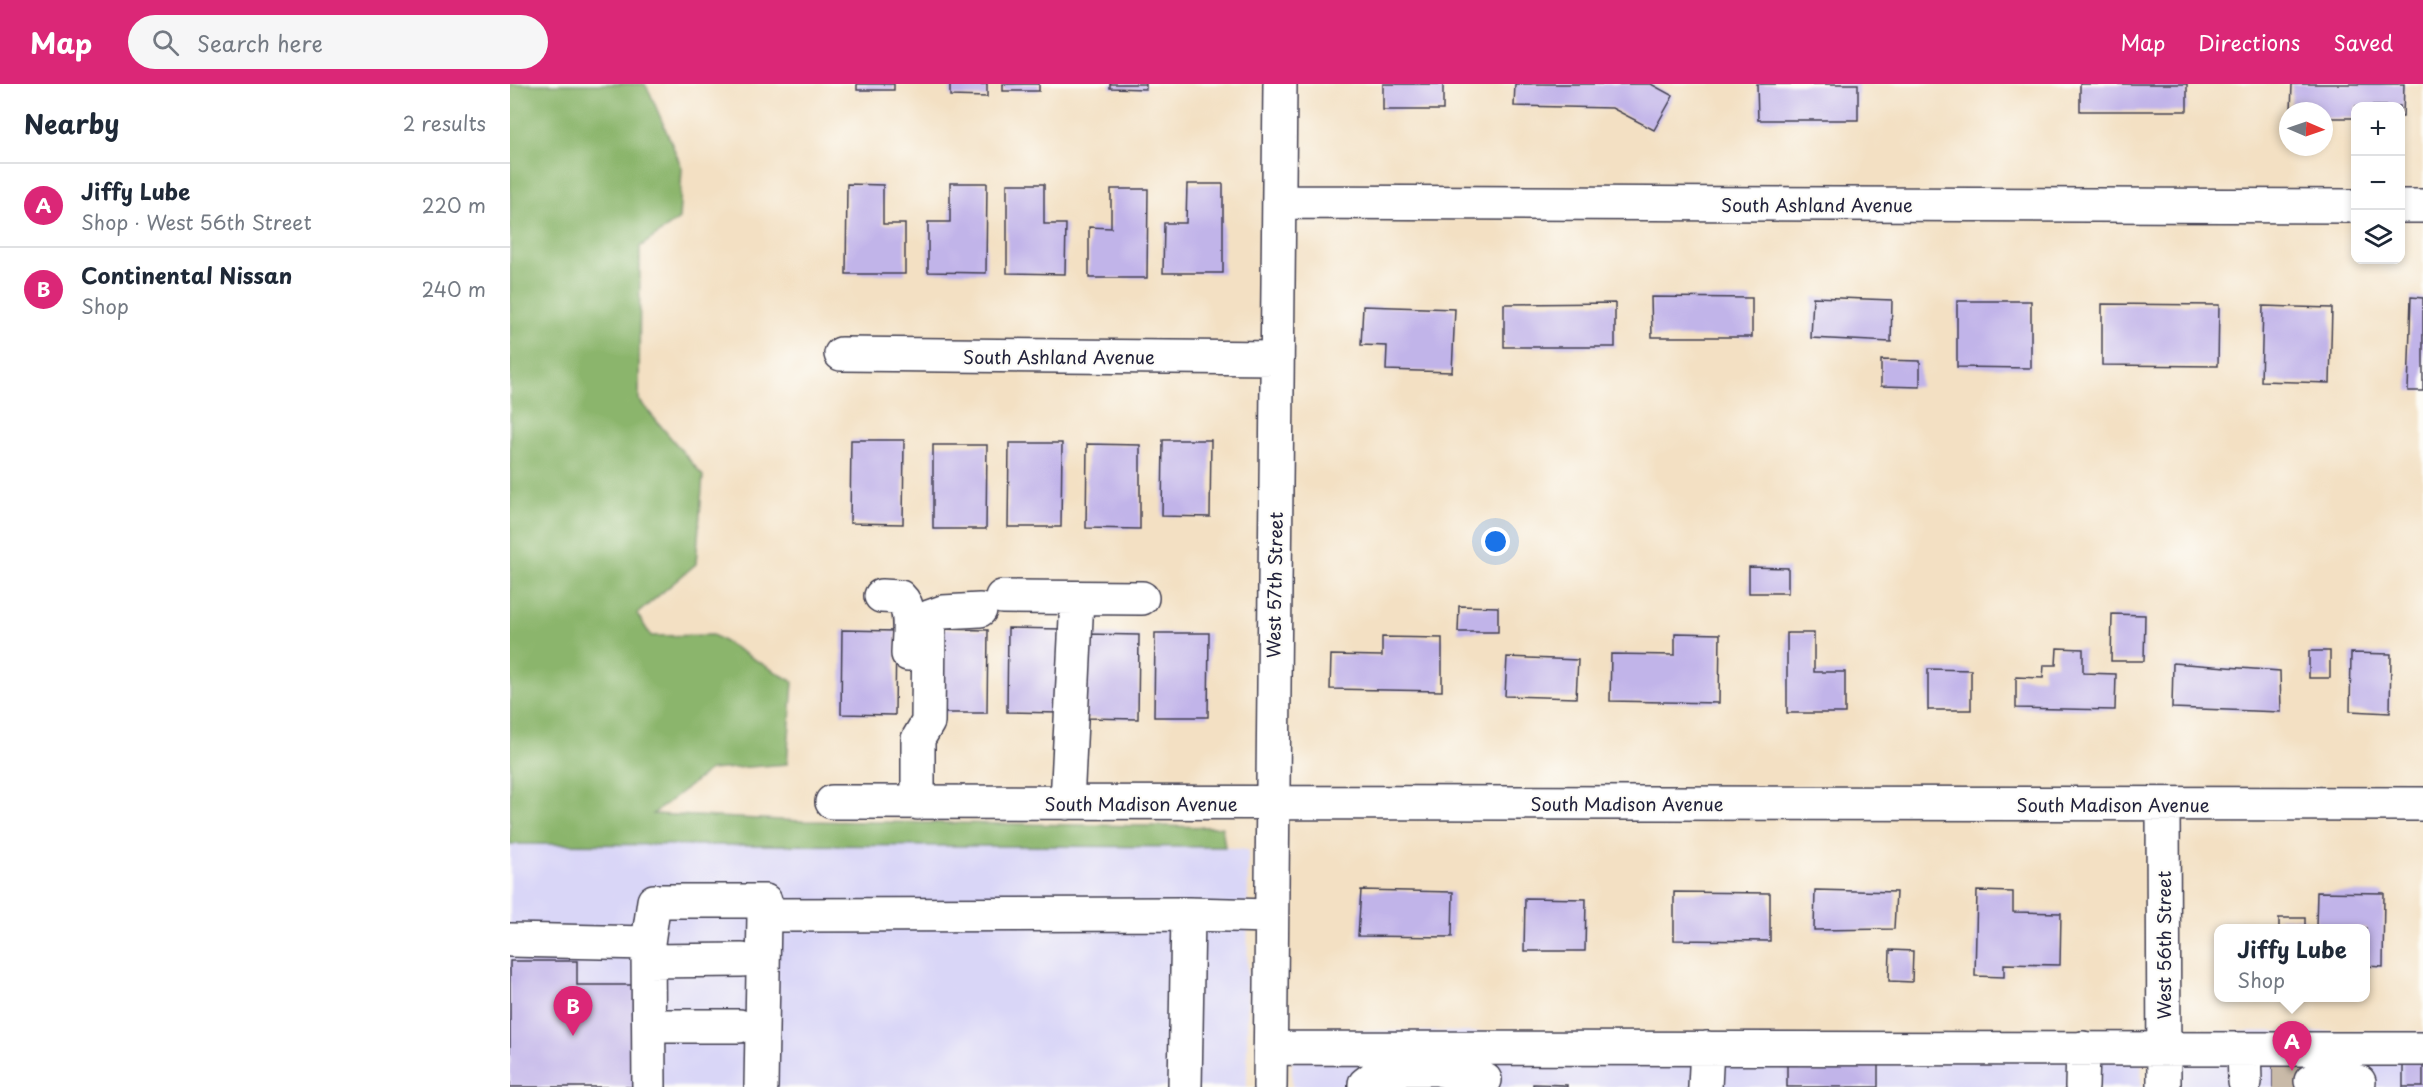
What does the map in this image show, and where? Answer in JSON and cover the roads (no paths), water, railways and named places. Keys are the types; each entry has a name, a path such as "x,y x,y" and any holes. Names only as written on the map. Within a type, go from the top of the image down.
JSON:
{"street":[{"name":"West 57th Street","path":"1270,1087 1276,358 1281,84"},
{"name":"South Ashland Avenue","path":"1280,202 2351,206"},
{"path":"2405,206 2423,206"},
{"name":"South Ashland Avenue","path":"841,354 1276,358"},
{"path":"881,596 900,597 908,610 908,724 918,739"},
{"path":"1067,803 1077,598"},
{"path":"918,803 918,739 928,722 927,624 929,618 943,612 991,604 1077,598 1142,598"},
{"name":"South Madison Avenue","path":"832,802 2423,804"},
{"name":"West 56th Street","path":"2163,804 2164,1087"},
{"path":"649,1087 648,952 654,901 765,901 761,1087"},
{"path":"1185,1087 1188,914"},
{"path":"764,915 1188,914 1271,916"},
{"path":"510,940 742,960"},
{"path":"649,1026 739,1026"},
{"path":"1270,1048 2423,1049"},
{"path":"1359,1048 1357,1078 1365,1086 1385,1069 1437,1069 1486,1084 1486,1048"},
{"path":"1705,1087 1707,1048"},
{"path":"2082,1087 2083,1048"},
{"path":"2244,1049 2254,1084"},
{"path":"2311,1081 2359,1084 2360,1049"}],"tunnel":[{"path":"2273,1081 2311,1081"}],"place":[{"name":"Continental Nissan","path":"573,1036"},
{"name":"Jiffy Lube","path":"2292,1071"}]}
